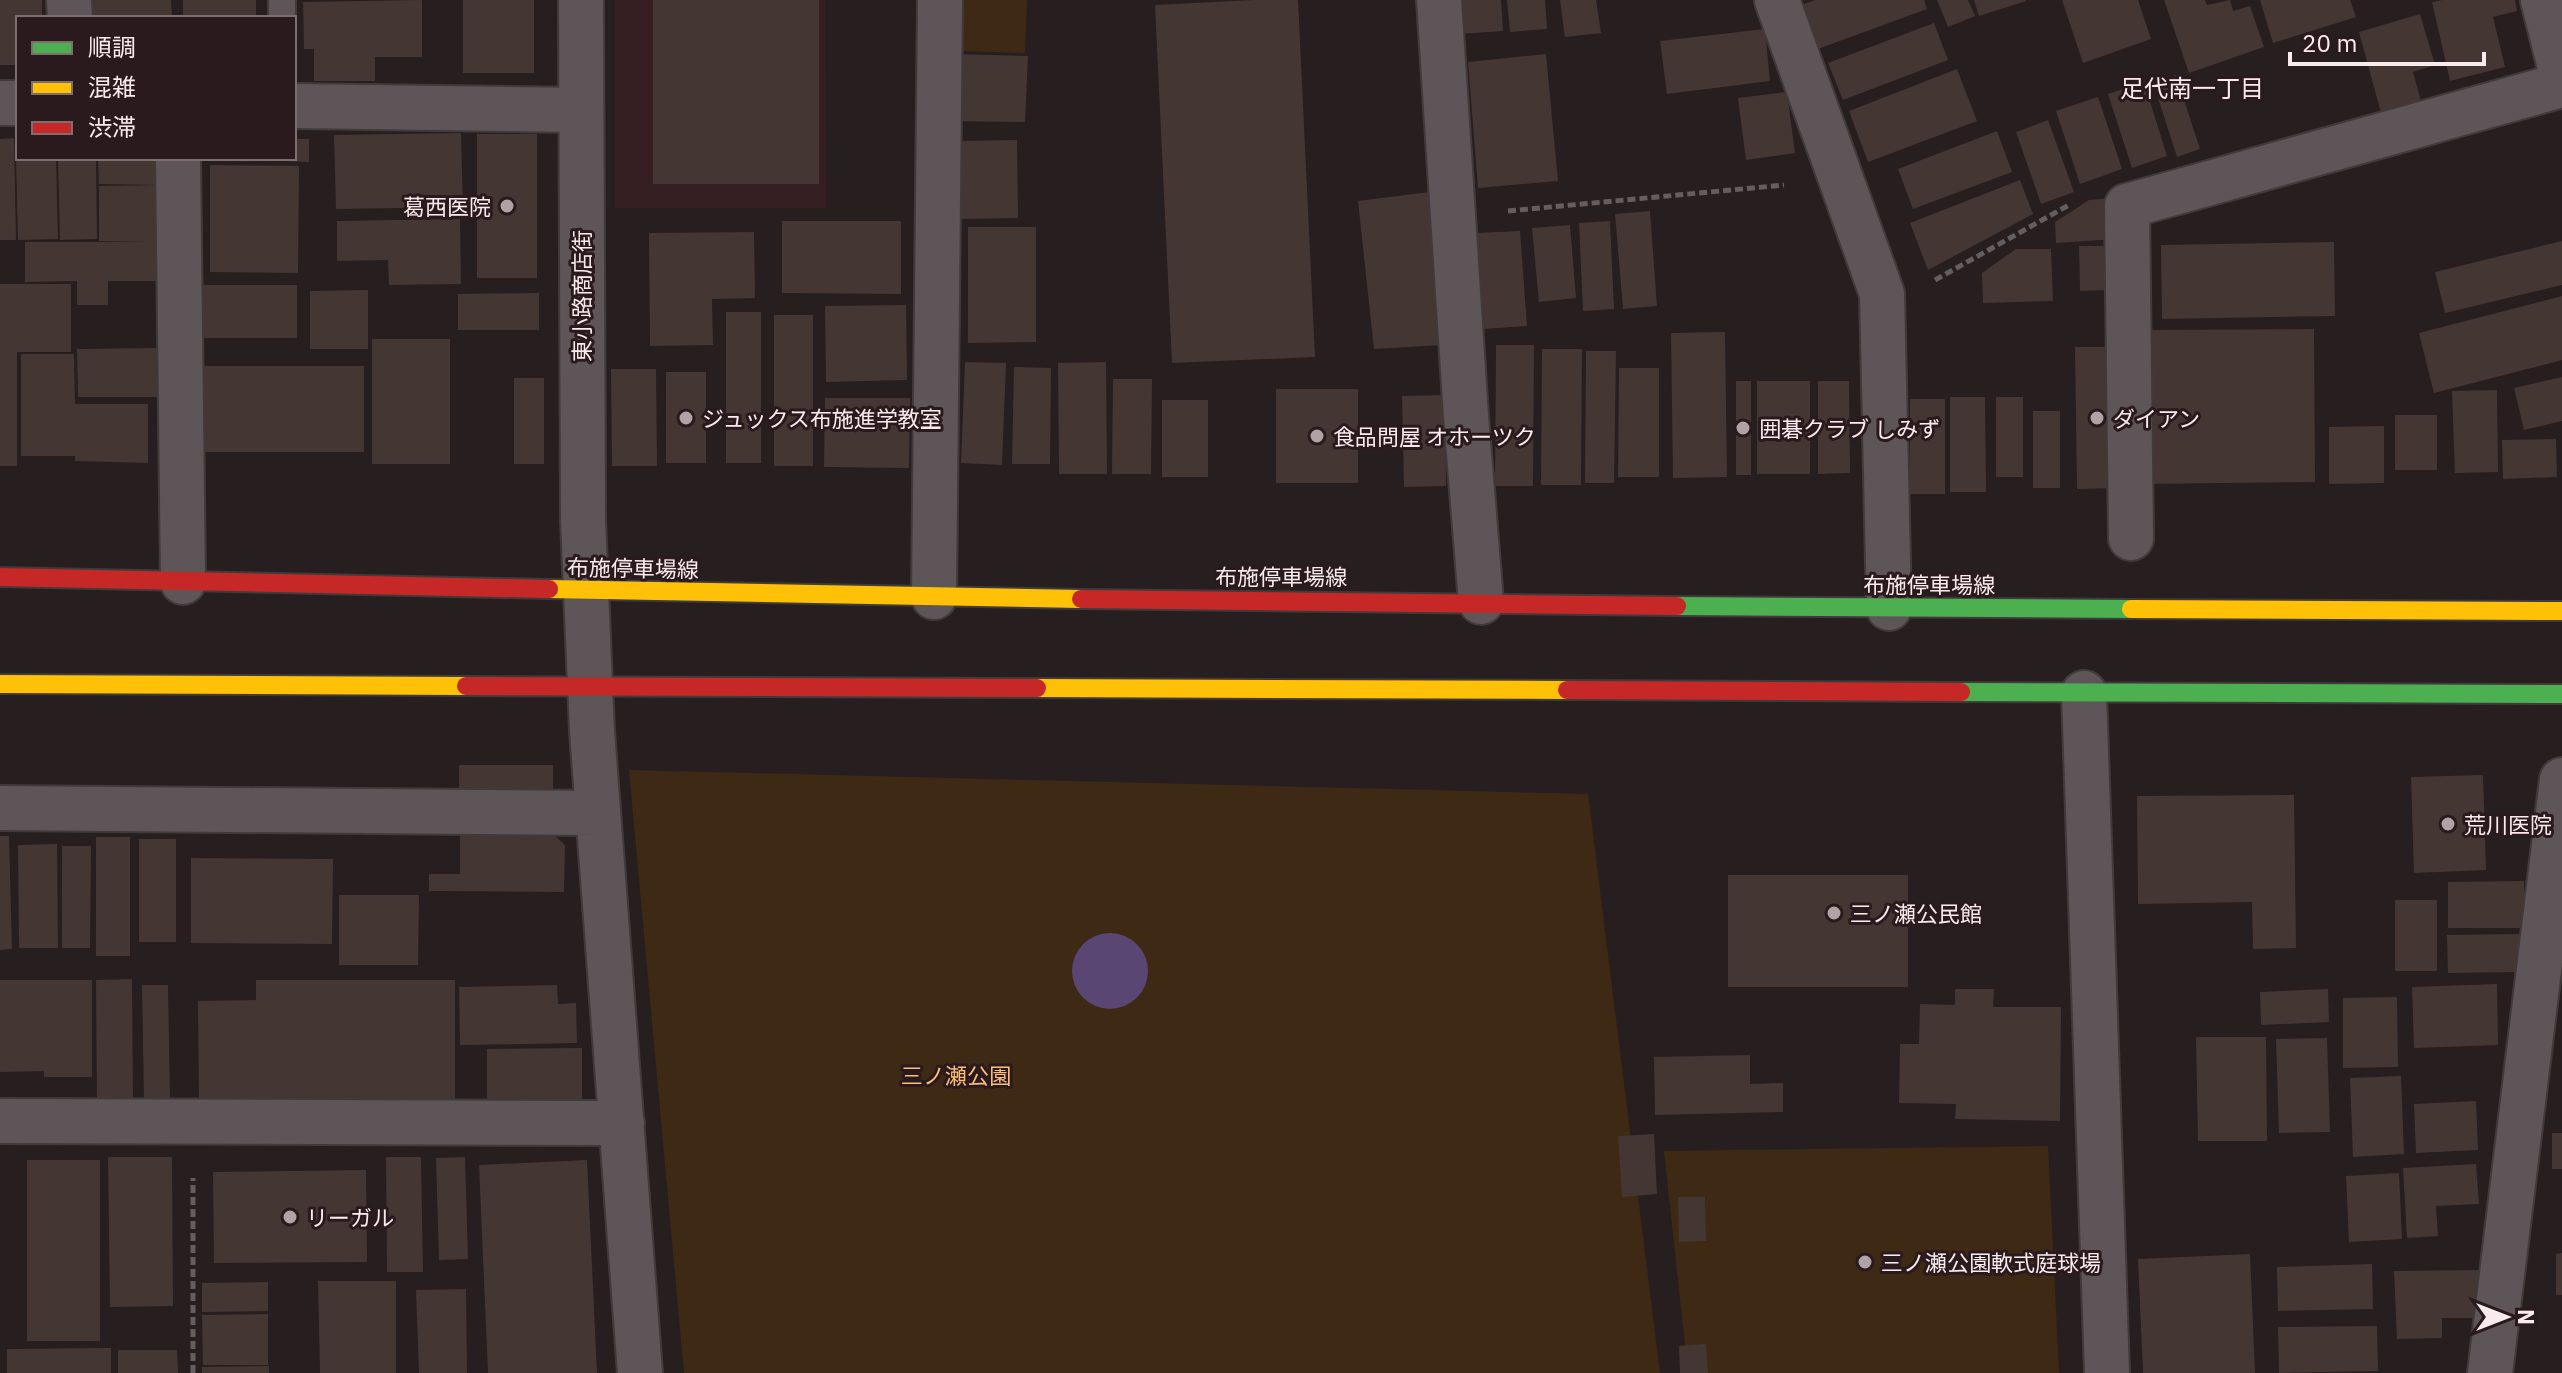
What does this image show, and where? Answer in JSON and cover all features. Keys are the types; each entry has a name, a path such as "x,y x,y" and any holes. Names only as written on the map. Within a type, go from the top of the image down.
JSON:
{"main road":[{"name":"布施停車場線","path":"0,577 934,597 1889,608 2562,611"},
{"path":"0,684 2562,694"}],"street":[{"name":"東小路商店街","path":"581,0 583,520 592,731 640,1373"},
{"path":"934,597 940,0"},
{"path":"1439,0 1481,602"},
{"path":"1777,0 1882,294 1889,608"},
{"path":"2543,0 2562,75"},
{"path":"2131,538 2127,206 2562,85"},
{"path":"296,106 580,110"},
{"path":"178,160 183,582"},
{"path":"2084,693 2107,1373"},
{"path":"2490,1373 2562,780"},
{"path":"0,808 598,813"},
{"path":"0,1121 622,1123"}],"path":[{"path":"1454,217 1841,180"},
{"path":"1882,311 2111,182 2127,206"},
{"path":"193,1122 193,1373"}],"shaded area":[{"path":"615,0 825,0 826,208 615,208"},
{"path":"1110,933 1124,936 1137,944 1145,957 1148,971 1145,985 1137,998 1124,1006 1110,1009 1096,1006 1083,998 1075,985 1072,971 1075,957 1083,944 1096,936"}],"green space":[{"path":"958,0 1027,0 1025,53 957,51"},
{"name":"三ノ瀬公園","path":"629,770 1588,794 1660,1373 684,1373"},
{"name":"三ノ瀬公園軟式庭球場","path":"2048,1146 2059,1373 1688,1373 1664,1151"}],"building":[{"path":"0,0 42,0 42,16 16,16 16,65 0,65"},
{"path":"80,0 171,0 172,16 81,16"},
{"path":"183,0 256,0 256,16 183,16"},
{"path":"422,0 422,57 375,57 375,81 314,81 314,49 304,49 303,2"},
{"path":"463,0 534,0 534,73 463,73"},
{"path":"653,0 819,0 819,184 653,184"},
{"path":"1298,0 1315,357 1172,363 1155,5"},
{"path":"1457,0 1501,0 1503,31 1459,34"},
{"path":"1507,0 1545,0 1547,29 1510,32"},
{"path":"1560,0 1596,0 1601,33 1565,37"},
{"path":"1815,0 1924,0 1927,9 1815,50 1799,6"},
{"path":"1937,0 1968,0 1975,16 1948,27"},
{"path":"1974,0 2026,0 2026,1 1979,16"},
{"path":"2062,0 2138,0 2151,39 2083,63"},
{"path":"2164,0 2205,0 2207,5 2230,0 2233,11 2250,6 2264,47 2189,73"},
{"path":"2260,0 2350,0 2356,17 2273,43"},
{"path":"2515,0 2517,11 2493,17 2505,67 2450,81 2432,2"},
{"path":"2420,14 2435,65 2413,72 2421,101 2381,113 2359,32"},
{"path":"1934,23 1948,60 1843,100 1828,63"},
{"path":"1765,29 1770,81 1667,94 1660,41"},
{"path":"954,54 1028,56 1025,122 952,121"},
{"path":"1546,54 1558,181 1478,188 1468,62"},
{"path":"1957,69 1977,121 1868,162 1849,111"},
{"path":"2176,75 2200,149 2177,157 2153,82"},
{"path":"2144,82 2167,156 2132,168 2108,94"},
{"path":"1787,92 1795,153 1746,160 1738,98"},
{"path":"2098,97 2122,169 2080,184 2056,111"},
{"path":"2048,120 2074,192 2041,204 2016,132"},
{"path":"1997,131 2012,172 1913,209 1898,169"},
{"path":"461,133 463,207 336,209 334,135"},
{"name":"葛西医院","path":"477,134 537,134 537,278 477,278"},
{"path":"14,138 16,240 0,240 0,139"},
{"path":"296,139 309,139 309,162 284,161 296,160"},
{"path":"1017,140 1018,218 961,219 959,141"},
{"path":"16,160 56,160 58,239 18,240"},
{"path":"58,160 96,160 97,239 60,240"},
{"path":"98,160 160,160 161,185 99,184"},
{"path":"210,165 299,166 298,273 210,272"},
{"path":"2020,180 2033,214 1928,270 1910,223"},
{"path":"162,185 160,281 108,281 108,305 77,305 77,281 25,282 25,242 148,242 99,241 99,186"},
{"path":"1429,192 1443,345 1374,349 1358,201"},
{"path":"2113,198 2117,239 2056,243 2055,222 2089,200"},
{"path":"1650,211 1657,306 1623,309 1615,214"},
{"path":"460,219 461,284 389,285 388,260 337,261 337,221"},
{"path":"782,221 901,221 901,294 782,293"},
{"path":"1610,221 1614,309 1583,311 1579,223"},
{"path":"1570,225 1576,298 1539,302 1532,228"},
{"path":"968,227 1036,227 1036,342 968,343"},
{"path":"1520,231 1527,326 1484,329 1477,233"},
{"path":"754,232 755,298 712,299 713,345 650,346 649,233"},
{"path":"2562,241 2562,285 2445,313 2435,272"},
{"path":"2334,242 2335,316 2162,319 2161,245"},
{"path":"2079,246 2110,246 2110,290 2080,291"},
{"path":"2016,249 2051,249 2053,301 1983,303 1982,273"},
{"path":"0,284 71,284 71,352 17,352 17,466 0,466"},
{"path":"202,285 297,285 297,338 202,338"},
{"path":"368,290 368,349 310,349 310,291"},
{"path":"539,293 539,330 458,330 458,294"},
{"path":"2562,296 2562,360 2434,393 2419,333"},
{"path":"906,305 907,380 826,382 825,306"},
{"path":"726,312 761,312 761,463 726,463"},
{"path":"774,315 813,315 813,466 774,466"},
{"path":"2314,329 2315,482 2140,484 2139,330"},
{"path":"1725,332 1727,477 1673,478 1671,333"},
{"path":"372,339 450,339 450,464 372,464"},
{"path":"1496,345 1534,345 1533,486 1495,486"},
{"name":"ダイアン","path":"2075,347 2117,347 2119,488 2077,489"},
{"path":"162,348 162,397 78,397 77,349"},
{"path":"1542,349 1582,349 1581,485 1541,485"},
{"path":"1586,351 1616,351 1614,483 1585,483"},
{"path":"21,354 74,354 75,404 148,404 148,463 75,461 75,456 21,456"},
{"path":"965,362 1006,363 1002,465 961,463"},
{"path":"1106,362 1107,474 1059,474 1058,363"},
{"path":"202,366 364,366 364,452 203,452"},
{"path":"1014,367 1051,368 1050,464 1012,464"},
{"path":"1619,368 1659,368 1659,477 1618,477"},
{"path":"611,369 656,369 657,466 612,466"},
{"name":"ジュックス布施進学教室","path":"666,372 706,372 706,463 666,463"},
{"path":"2562,377 2562,421 2524,430 2514,388"},
{"path":"514,378 544,378 544,464 514,464"},
{"path":"1113,379 1152,379 1151,474 1112,474"},
{"name":"囲碁クラブ しみず","path":"1736,381 1751,381 1751,475 1736,475"},
{"path":"1757,381 1810,381 1810,474 1757,474"},
{"path":"1818,381 1849,381 1850,473 1818,474"},
{"name":"食品問屋 オホーツク","path":"1276,389 1358,389 1358,483 1276,483"},
{"path":"2497,390 2498,472 2455,473 2452,391"},
{"path":"1445,395 1446,486 1404,487 1402,396"},
{"path":"1950,397 1985,397 1986,492 1950,492"},
{"path":"1996,397 2023,397 2023,477 1996,477"},
{"path":"825,398 910,398 909,468 824,467"},
{"path":"1910,399 1945,399 1945,494 1910,494"},
{"path":"1162,400 1208,400 1208,477 1162,477"},
{"path":"2033,411 2060,411 2060,488 2033,488"},
{"path":"2395,415 2437,415 2437,470 2395,470"},
{"path":"2384,426 2384,483 2329,484 2329,427"},
{"path":"2556,439 2557,477 2503,479 2502,440"},
{"path":"459,765 553,765 553,793 459,793"},
{"name":"荒川医院","path":"2483,775 2486,870 2414,873 2411,777"},
{"path":"2294,795 2296,948 2253,949 2252,902 2138,904 2137,796"},
{"path":"460,830 550,831 565,845 564,892 429,891 429,874 460,874"},
{"path":"0,836 9,836 12,949 0,950"},
{"path":"96,837 130,837 130,956 96,956"},
{"path":"139,839 176,839 176,942 139,942"},
{"path":"57,844 58,948 19,948 18,845"},
{"path":"62,846 91,846 90,948 62,948"},
{"path":"191,858 333,859 332,944 191,943"},
{"path":"1728,875 1908,875 1908,987 1728,987"},
{"path":"2524,881 2524,928 2448,928 2448,882"},
{"path":"339,895 419,895 418,965 339,965"},
{"path":"2395,900 2437,900 2437,971 2395,971"},
{"path":"2519,934 2519,972 2448,973 2447,935"},
{"path":"132,979 133,1107 97,1107 96,980"},
{"path":"0,980 92,980 92,1077 44,1077 44,1071 0,1072"},
{"path":"256,980 455,980 455,1108 199,1109 198,1001 256,1000"},
{"path":"2497,984 2498,1045 2414,1048 2412,987"},
{"path":"142,985 168,985 170,1100 144,1100"},
{"path":"557,985 558,1004 576,1003 577,1043 460,1045 459,987"},
{"path":"1955,989 1994,989 1993,1007 2061,1007 2060,1121 1955,1119 1956,1104 1899,1103 1900,1044 1919,1044 1920,1004 1955,1005"},
{"path":"2328,989 2329,1022 2261,1025 2260,992"},
{"path":"2397,997 2398,1067 2343,1068 2343,998"},
{"path":"2196,1037 2266,1037 2267,1141 2198,1141"},
{"path":"2327,1038 2330,1132 2279,1133 2276,1039"},
{"path":"582,1048 582,1101 487,1101 487,1049"},
{"path":"1750,1055 1750,1084 1783,1083 1783,1112 1655,1115 1654,1057"},
{"path":"2401,1076 2404,1154 2353,1157 2350,1078"},
{"path":"2476,1101 2478,1150 2416,1153 2414,1104"},
{"path":"2552,1133 2562,1133 2562,1169 2552,1169"},
{"path":"1654,1134 1657,1194 1622,1197 1618,1136"},
{"path":"108,1157 172,1157 173,1306 110,1307"},
{"path":"386,1157 421,1157 423,1272 387,1272"},
{"path":"465,1157 468,1259 439,1260 436,1158"},
{"path":"27,1160 100,1160 100,1341 27,1341"},
{"path":"587,1160 597,1373 488,1373 479,1165"},
{"path":"2476,1164 2479,1204 2436,1206 2438,1236 2407,1238 2403,1168"},
{"name":"リーガル","path":"366,1170 367,1262 214,1263 213,1172"},
{"path":"2399,1173 2402,1239 2349,1242 2346,1176"},
{"path":"1678,1197 1705,1197 1706,1241 1679,1242"},
{"path":"2562,1253 2562,1295 2556,1295 2556,1254"},
{"path":"2250,1254 2255,1373 2143,1373 2138,1259"},
{"path":"2372,1264 2373,1309 2278,1311 2277,1267"},
{"path":"2478,1270 2479,1318 2442,1318 2442,1338 2397,1339 2394,1271"},
{"path":"318,1281 396,1281 396,1373 320,1373"},
{"path":"268,1282 268,1311 202,1312 202,1283"},
{"path":"466,1289 467,1373 419,1373 416,1290"},
{"path":"268,1314 268,1365 203,1365 202,1315"},
{"path":"2377,1326 2378,1371 2279,1373 2278,1327"},
{"path":"1706,1344 1708,1373 1680,1373 1679,1346"},
{"path":"111,1348 111,1373 7,1373 7,1349"},
{"path":"118,1350 177,1350 178,1373 118,1373"},
{"path":"269,1366 269,1373 202,1373 202,1367"}],"traffic: fast":[{"path":"1677,606 2131,609"},
{"path":"1961,692 2562,694"}],"traffic: slow":[{"path":"549,589 1081,599"},
{"path":"2131,609 2562,611"},
{"path":"0,684 466,686"},
{"path":"1037,688 1567,690"}],"traffic: jam":[{"path":"0,577 549,589"},
{"path":"1081,599 1677,606"},
{"path":"466,686 1037,688"},
{"path":"1567,690 1961,692"}],"place":[{"name":"葛西医院","path":"507,206"},
{"name":"ジュックス布施進学教室","path":"686,418"},
{"name":"ダイアン","path":"2097,418"},
{"name":"囲碁クラブ しみず","path":"1743,428"},
{"name":"食品問屋 オホーツク","path":"1317,436"},
{"name":"荒川医院","path":"2448,824"},
{"name":"三ノ瀬公民館","path":"1834,913"},
{"name":"リーガル","path":"290,1217"},
{"name":"三ノ瀬公園軟式庭球場","path":"1865,1262"}],"district":[{"name":"足代南一丁目","path":"2192,88"}]}
